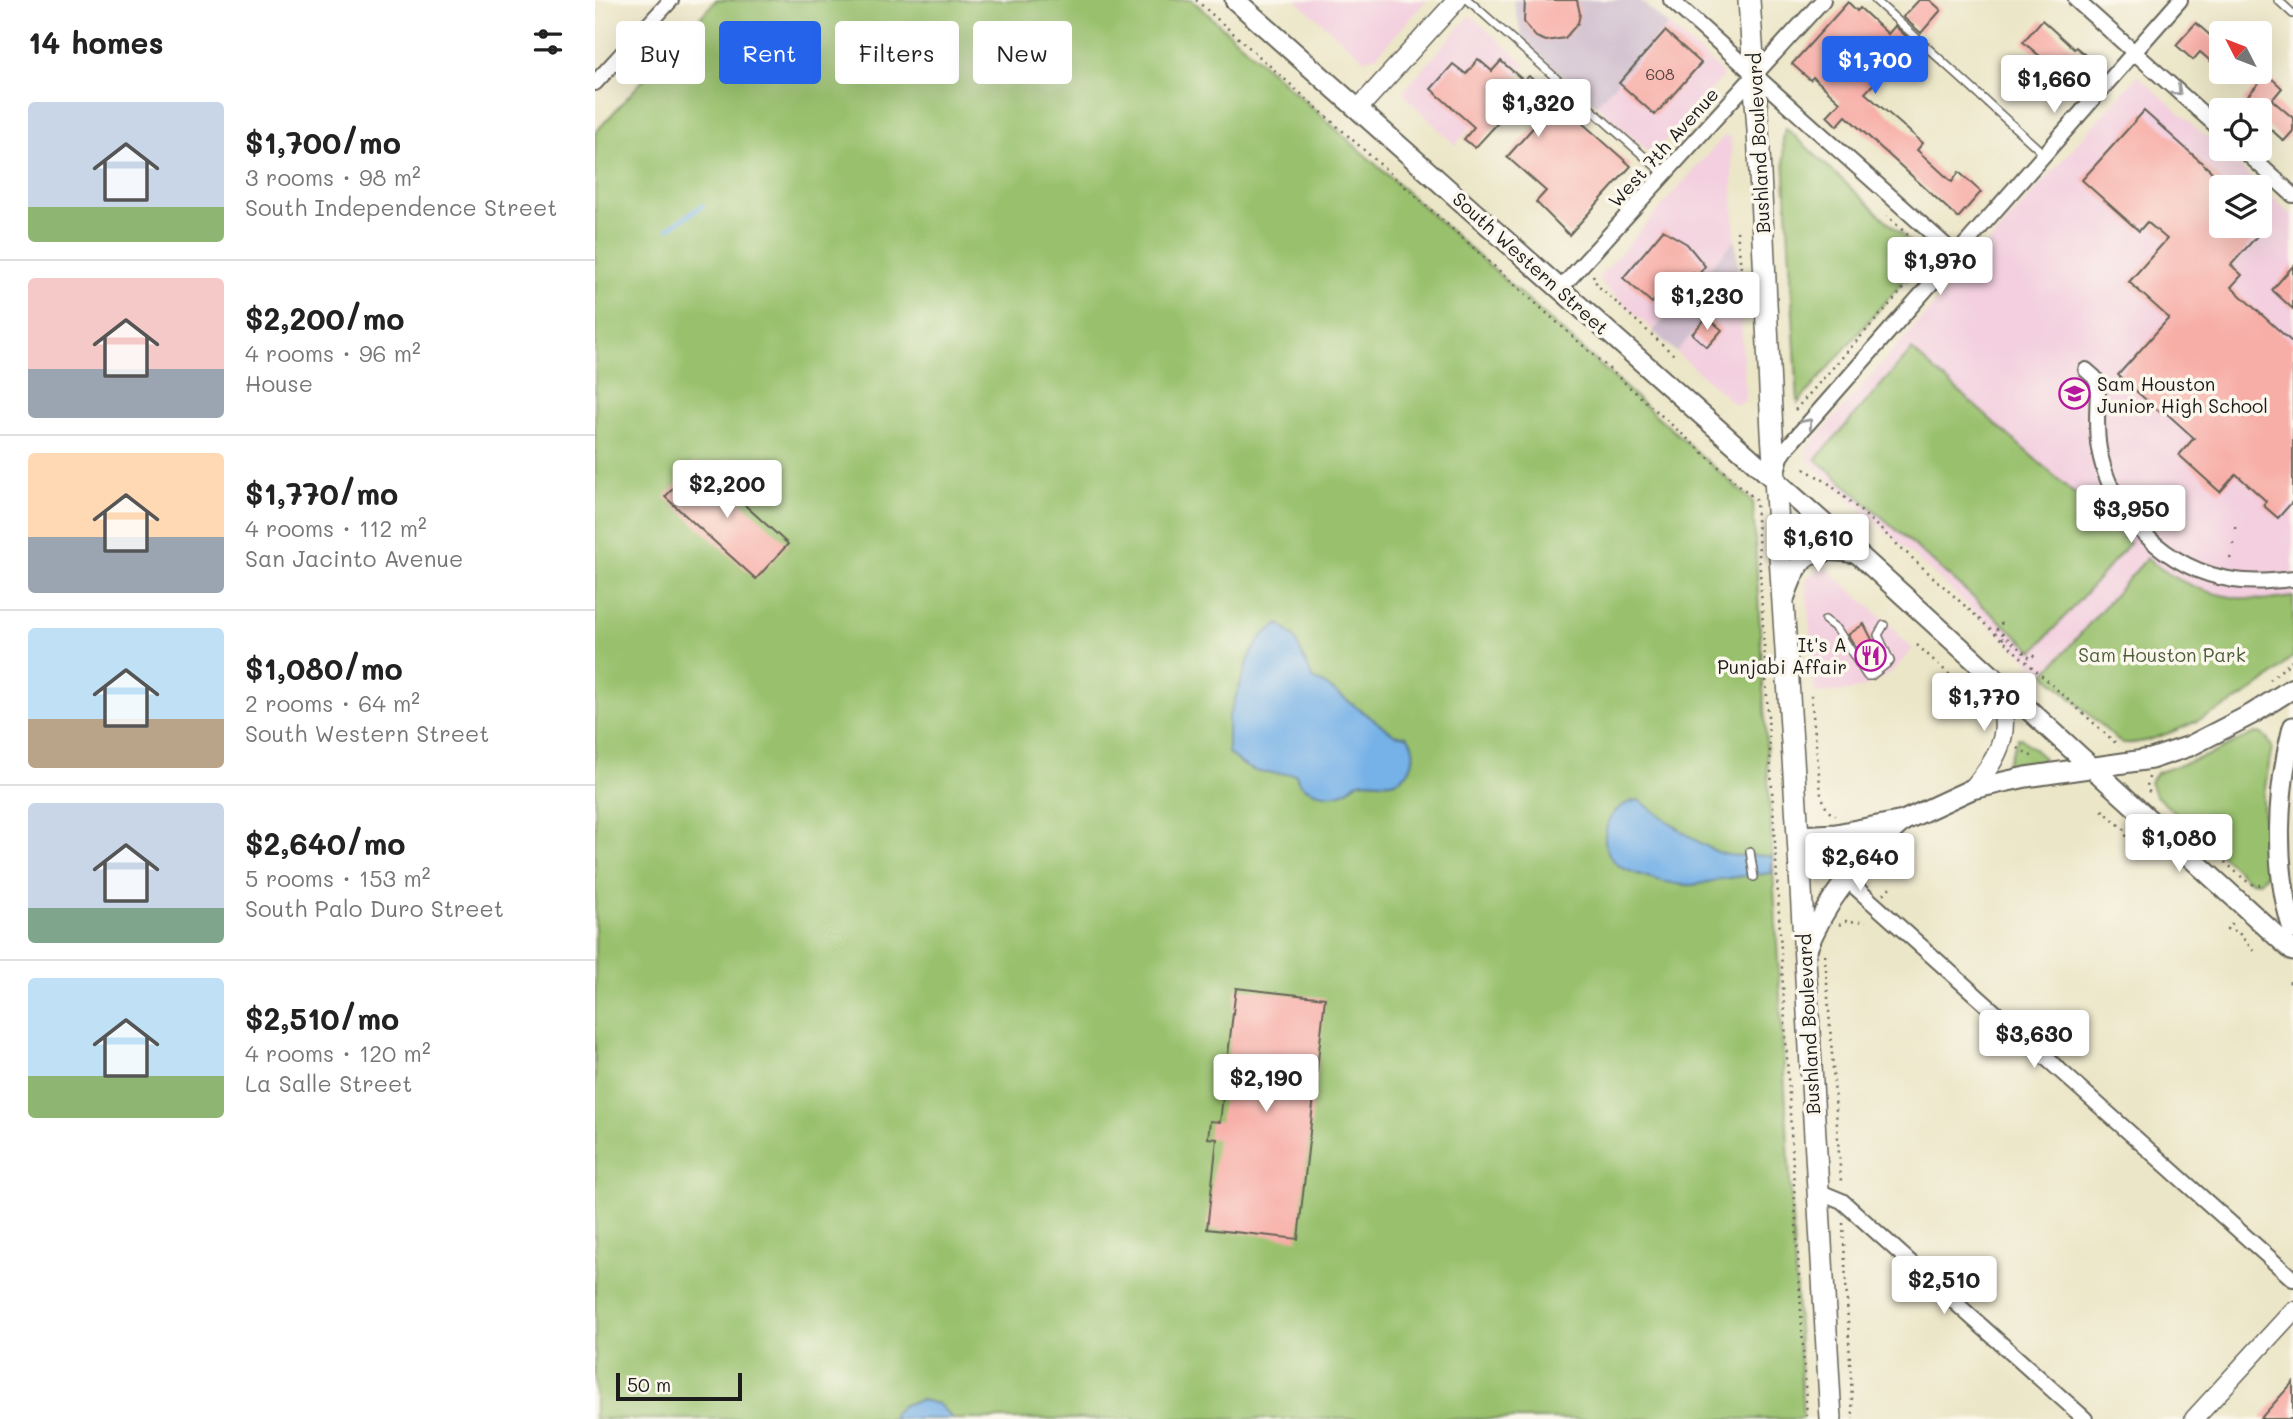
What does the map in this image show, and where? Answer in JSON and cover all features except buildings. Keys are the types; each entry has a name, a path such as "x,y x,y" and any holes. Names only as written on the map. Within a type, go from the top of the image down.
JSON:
{"main road":[{"name":"South Western Street","path":"1235,0 1857,553 2293,951"},
{"name":"Bushland Boulevard","path":"1749,0 1831,1419"},
{"path":"1783,600 1792,576 1808,555 1831,549 1857,553"},
{"path":"1804,958 1823,912 1846,878 1874,847 1972,789 2046,773 2151,759 2190,746 2252,714 2293,688"},
{"path":"2293,727 2284,780 2281,823 2282,872 2293,929"},
{"path":"1798,836 1903,831"}],"street":[{"path":"595,83 671,0"},
{"path":"1358,109 1457,0"},
{"path":"1671,0 1955,254"},
{"name":"West 7th Avenue","path":"1560,289 1823,0"},
{"path":"2075,0 2209,119"},
{"path":"1775,481 1781,457 1790,444 2180,0"},
{"path":"2255,161 2293,195"},
{"path":"2086,370 2098,384 2099,447 2109,482 2120,504 2145,534 2173,557 2204,573 2247,582 2293,579"},
{"path":"1972,789 1993,761 2005,730 2003,703 1993,676"},
{"path":"1798,836 2293,1279"},
{"path":"1818,1191 1842,1201 2085,1419"},
{"path":"2194,1419 2293,1311"}],"lane":[{"path":"1468,0 1664,174"},
{"path":"1875,0 2044,154"},
{"path":"2278,0 2293,14"},
{"path":"1825,620 1836,629 1867,676 1871,676 1890,661 1878,635 1884,625"},
{"path":"1750,851 1754,877"}],"path":[{"path":"1196,0 1756,500 1807,1419"},
{"path":"1795,410 1932,257 1882,212"},
{"path":"1737,231 1742,278"},
{"path":"1592,275 1597,285 1674,355"},
{"path":"1804,469 1821,477 1846,498 2120,746"},
{"path":"2002,623 1997,629 2003,638 2031,659 2035,654"},
{"path":"1917,646 1985,706"},
{"path":"2270,680 2293,660"},
{"path":"1811,695 1821,794 1827,810 1836,816 1844,817"},
{"path":"2013,744 2042,762"},
{"path":"2152,771 2147,786 2152,796"},
{"path":"2106,809 2102,810 2124,830 2128,841"},
{"path":"1903,831 1905,856"},
{"path":"2204,843 2245,880 2260,885"},
{"path":"1884,895 1891,887"},
{"path":"1836,926 1846,921 1866,922"},
{"path":"2232,923 2227,929 2238,932 2256,954"},
{"path":"1825,953 1841,1182"},
{"path":"2289,983 2293,978"},
{"path":"1843,1222 1853,1419"}],"shaded area":[{"path":"1296,0 1427,0 1377,55 1365,60"},
{"path":"1513,0 1639,0 1668,25 1596,105 1523,41"},
{"path":"1470,15 1527,65 1455,145 1405,96 1404,91"},
{"path":"1668,25 1717,68 1723,77 1652,155 1596,105"},
{"name":"Sam Houston Junior High School","path":"2138,75 2209,140 2209,161 2233,161 2248,175 2209,175 2209,238 2272,238 2272,197 2293,216 2293,657 2260,686 2230,704 2171,732 2132,745 2118,741 1808,461 1806,449"},
{"path":"1725,135 1731,138 1735,240 1653,330 1600,282 1599,277"},
{"path":"1735,240 1739,281 1676,352 1653,331"},
{"path":"1739,281 1745,396 1744,402 1735,405 1676,352"},
{"path":"1825,567 1898,632 1913,649 1893,671 1868,686 1849,691 1815,693 1806,583 1808,576"}],"green space":[{"path":"716,0 1192,0 1753,502 1803,1419 595,1419 595,133 640,84 705,84 705,21 697,21"},
{"path":"1786,128 1925,256 1798,403 1783,139"},
{"path":"1912,350 2130,543 2034,651 1816,459"},
{"name":"Sam Houston Park","path":"2147,558 2179,580 2216,594 2254,599 2293,597 2293,657 2261,685 2233,703 2168,733 2130,743 2118,741 2045,674"},
{"path":"2255,733 2267,738 2272,747 2263,799 2266,875 2259,882 2251,881 2243,875 2155,795 2150,782 2156,773 2212,754"},
{"path":"2018,738 2044,758 2039,763 2004,770"}],"water":[{"path":"1280,624 1294,637 1313,679 1394,734 1407,736 1411,742 1413,756 1405,775 1391,782 1359,782 1346,791 1324,794 1303,785 1296,774 1253,770 1228,753 1228,719 1251,654 1263,635"},
{"path":"1639,800 1683,832 1718,852 1734,856 1772,857 1772,873 1684,885 1627,870 1616,863 1608,853 1606,831 1609,820 1616,811"},
{"path":"921,1400 938,1404 953,1419 893,1419 893,1415 903,1405"}],"waterway":[{"path":"669,228 702,206"}],"place":[{"name":"Sam Houston Junior High School","path":"2074,394"},
{"name":"It's A Punjabi Affair","path":"1870,655"}]}
